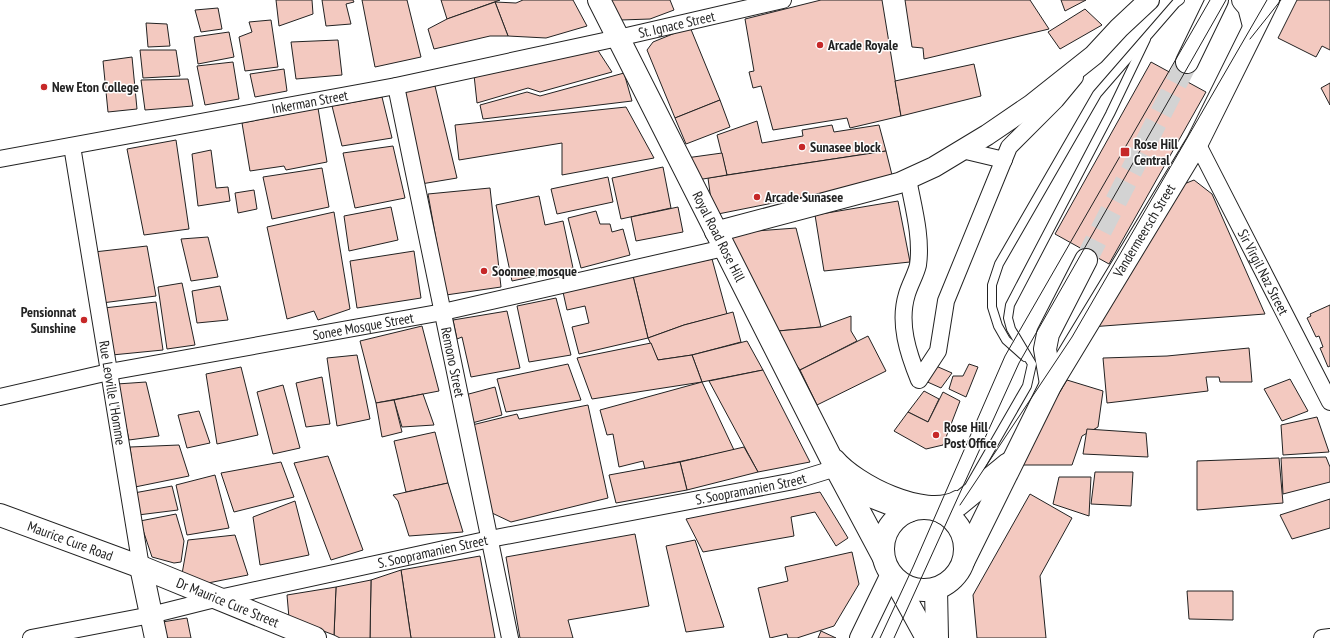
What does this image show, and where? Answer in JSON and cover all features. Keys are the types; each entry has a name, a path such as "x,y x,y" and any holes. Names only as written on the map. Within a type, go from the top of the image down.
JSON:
{"main road":[{"name":"Royal Road Rose Hill","path":"598,0 817,430 889,569 927,638"},
{"path":"1187,62 1217,0"},
{"path":"1243,0 1249,7 1254,26"},
{"name":"Vandermeersch Street","path":"964,560 1051,384 1197,143 1268,0"},
{"path":"1051,384 1045,349 1048,334 1086,260"},
{"path":"944,512 958,505 1015,458"},
{"name":"Royal Road Rose Hill","path":"838,470 873,497 909,511"},
{"path":"922,508 944,512 958,525 964,536 966,548 960,571 950,583 936,589 921,591 906,586 889,569 883,542 888,529 897,518 909,511 922,508"},
{"name":"Maurice Cure Road","path":"0,515 141,567"},
{"name":"Dr Maurice Cure Street","path":"141,567 315,638"},
{"name":"Rue Leoville l'Homme","path":"141,567 156,638"},
{"path":"936,589 937,638"}],"street":[{"name":"St. Ignace Street","path":"618,38 783,0"},
{"path":"908,179 918,234 918,265 906,295 903,329 911,360 919,380 938,352 946,301 1009,147 1056,100 1119,28 1149,0"},
{"name":"Inkerman Street","path":"0,159 396,86 618,38"},
{"path":"720,240 908,179 934,167 1031,105 1094,55"},
{"name":"Remono Street","path":"396,86 510,638"},
{"name":"Sir Virgil Naz Street","path":"1197,143 1330,402"},
{"name":"Rue Leoville l'Homme","path":"72,146 141,567"},
{"path":"962,150 1004,160"},
{"name":"Sonee Mosque Street","path":"0,397 109,372 443,312 720,240"},
{"name":"S. Soopramanien Street","path":"31,638 151,616 219,598 490,539 794,481 838,470"},
{"path":"860,638 889,569"},
{"path":"1322,638 1330,637"}],"lane":[{"path":"1051,384 1006,340 998,326 992,307 992,285 999,264 1097,94 1180,0"},
{"path":"817,430 844,461 880,485 908,496 930,501 950,498 968,487 981,468 1027,386 1032,364 1011,329 1008,318 1010,305 1110,114 1146,39"}],"building":[{"path":"276,0 312,0 313,14 279,26"},
{"path":"322,0 353,0 354,2 346,4 351,24 326,26"},
{"path":"362,0 407,0 421,57 375,67"},
{"path":"441,0 500,0 447,19"},
{"path":"523,0 573,0 587,26 546,38 508,36 495,2 516,3"},
{"path":"608,0 670,0 674,10 650,19 621,20"},
{"name":"Arcade Royale","path":"821,0 882,0 901,116 850,128 847,118 773,130 761,86 753,88 749,72 754,71 745,19"},
{"path":"905,0 1030,0 1049,29 924,59 923,48 912,47"},
{"path":"1061,0 1086,0 1065,11"},
{"path":"1297,0 1330,0 1330,50 1322,46 1316,57 1278,38"},
{"path":"495,2 508,36 490,36 434,49 428,29 447,19"},
{"path":"218,8 222,29 201,32 195,10"},
{"path":"1085,9 1102,25 1060,49 1048,32"},
{"path":"271,20 278,67 245,71 239,37 252,32 249,22"},
{"path":"146,23 167,24 170,46 148,47"},
{"path":"690,27 720,100 675,118 647,50 653,42"},
{"path":"229,32 234,57 198,64 194,37"},
{"path":"338,40 342,75 296,79 291,42"},
{"path":"597,49 612,72 540,92 528,88 477,103 474,75"},
{"path":"140,50 176,50 180,76 143,78"},
{"path":"132,57 137,109 108,112 103,61"},
{"path":"233,62 239,99 205,105 197,66"},
{"path":"1151,62 1206,92 1109,264 1055,234"},
{"path":"974,64 981,96 901,116 895,81"},
{"path":"284,69 287,91 255,97 250,74"},
{"path":"624,73 632,101 483,119 480,105 527,92 540,96"},
{"path":"188,79 193,106 145,110 141,80"},
{"path":"1330,83 1330,105 1321,88"},
{"path":"435,86 457,178 421,184 403,91"},
{"path":"382,97 392,138 342,146 332,106"},
{"path":"720,100 730,127 686,144 675,118"},
{"path":"626,107 654,158 562,175 562,143 459,160 455,125"},
{"path":"318,108 327,162 286,170 284,166 250,171 242,123"},
{"name":"Sunasee block","path":"757,121 762,143 803,136 802,130 832,125 834,132 879,125 886,151 727,175 717,135"},
{"path":"176,140 189,229 144,235 127,149"},
{"path":"393,146 405,198 355,208 343,153"},
{"path":"211,150 216,188 228,187 230,201 198,206 192,154"},
{"name":"Arcade Sunasee","path":"886,151 893,179 713,215 708,178"},
{"path":"722,153 727,175 691,181 686,158"},
{"path":"663,167 671,208 621,219 612,178"},
{"path":"322,168 329,207 272,219 263,177"},
{"path":"608,177 613,202 557,214 551,189"},
{"path":"1194,180 1212,194 1265,314 1090,327 1179,186"},
{"path":"490,188 501,287 446,295 428,194"},
{"path":"254,190 257,209 238,213 235,193"},
{"path":"539,196 545,225 563,221 573,268 512,281 496,205"},
{"path":"898,201 910,262 824,271 815,215"},
{"path":"391,207 398,240 349,251 344,216"},
{"path":"678,207 683,232 636,241 631,217"},
{"path":"596,211 600,224 610,224 612,232 623,229 630,255 581,268 568,218"},
{"path":"334,212 350,309 318,320 314,311 287,319 267,227"},
{"path":"796,228 821,327 778,331 729,233"},
{"path":"208,237 218,277 191,281 181,239"},
{"path":"147,246 156,296 102,303 94,252"},
{"path":"414,251 421,298 357,308 350,261"},
{"path":"712,259 727,314 684,325 648,338 633,276"},
{"path":"633,276 648,338 579,354 572,327 589,323 585,306 567,310 563,292"},
{"path":"182,283 195,345 167,349 158,287"},
{"path":"220,286 228,320 197,323 192,291"},
{"path":"556,298 571,355 529,362 517,306"},
{"path":"156,302 163,350 112,355 104,308"},
{"path":"1330,305 1330,366 1328,367 1320,348 1323,347 1319,336 1316,337 1307,318 1311,316 1310,314"},
{"path":"507,311 520,368 471,377 462,337 457,339 453,320"},
{"path":"733,312 741,342 692,355 658,360 648,338 684,325"},
{"path":"851,316 851,331 857,341 800,370 792,359 778,331 821,327"},
{"path":"422,326 439,391 376,403 360,341"},
{"path":"868,336 886,371 817,405 800,370"},
{"path":"747,341 763,370 702,382 692,355"},
{"path":"651,343 658,360 692,355 702,382 592,399 577,358"},
{"path":"1249,348 1252,382 1220,382 1219,377 1206,377 1208,391 1107,403 1103,358 1167,356"},
{"path":"357,355 370,419 337,426 327,358"},
{"path":"568,364 581,400 506,412 497,379"},
{"path":"969,364 978,367 966,397 949,389 953,376 963,376"},
{"path":"936,366 952,373 941,388 923,380"},
{"path":"241,367 258,435 217,444 206,374"},
{"path":"763,370 810,462 758,472 709,381"},
{"path":"322,377 330,424 306,427 296,383"},
{"path":"1290,379 1308,411 1282,421 1264,389"},
{"path":"1067,380 1103,391 1098,427 1082,436 1072,465 1016,465"},
{"path":"146,382 159,436 129,440 117,384"},
{"path":"702,382 734,450 645,469 643,461 619,467 613,434 607,435 600,410"},
{"path":"283,385 300,448 273,454 257,392"},
{"path":"495,387 502,415 472,423 465,395"},
{"path":"924,391 939,399 928,422 908,412"},
{"path":"943,392 960,401 943,445 926,449 894,431 908,412 928,422"},
{"path":"423,394 434,425 402,427 394,400"},
{"path":"394,400 402,432 382,437 376,403"},
{"path":"588,405 608,498 511,522 492,513 472,425 517,414 519,419"},
{"path":"199,411 210,443 187,448 178,415"},
{"path":"1317,417 1329,452 1283,455 1281,425"},
{"path":"1087,429 1146,433 1148,457 1083,454"},
{"path":"435,432 448,483 406,492 394,441"},
{"path":"179,445 189,476 135,487 130,447"},
{"path":"744,447 758,472 687,490 680,462"},
{"path":"328,456 363,550 331,560 294,463"},
{"path":"1326,457 1330,467 1330,482 1283,494 1281,458"},
{"path":"1279,458 1283,503 1197,510 1197,461"},
{"path":"281,462 294,497 234,512 221,473"},
{"path":"680,462 687,490 616,503 609,475"},
{"path":"1095,472 1133,472 1131,506 1091,504"},
{"path":"215,475 229,528 187,535 176,485"},
{"path":"1059,477 1091,477 1089,516 1053,504"},
{"path":"448,483 463,532 409,536 398,501 393,495"},
{"path":"172,486 178,510 138,515 134,493"},
{"path":"820,492 848,538 836,546 815,512 791,517 794,536 703,552 686,519"},
{"path":"1030,494 1072,518 1040,576 1046,638 977,638 973,595"},
{"path":"1330,499 1330,528 1292,539 1280,515"},
{"path":"295,501 309,555 260,565 253,517"},
{"path":"176,514 184,541 181,562 174,563 152,557 140,521"},
{"path":"635,534 649,606 568,620 573,638 520,638 506,557"},
{"path":"235,535 248,575 203,584 182,574 188,540"},
{"path":"695,540 724,627 686,632 666,546"},
{"path":"852,552 859,584 834,626 797,638 788,638 787,634 770,638 758,588 788,581 785,567"},
{"path":"480,556 495,638 411,638 401,570"},
{"path":"401,570 411,638 370,638 371,580"},
{"path":"371,580 370,638 340,638 334,635 336,587"},
{"path":"336,587 334,635 289,618 287,595"},
{"path":"1187,591 1233,591 1233,620 1189,619"},
{"path":"187,618 191,638 160,638 156,623"},
{"path":"821,631 836,638 818,638"}],"tunnel":[{"path":"1086,260 1187,62"}],"tram line":[{"path":"880,638 913,567 1005,356 1210,0"},
{"path":"894,638 1019,363 1226,0"},
{"path":"960,505 1072,337 1267,0"},
{"path":"1250,39 1281,0"}],"place":[{"name":"Arcade Royale","path":"820,45"},
{"name":"New Eton College","path":"44,87"},
{"name":"Sunasee block","path":"802,147"},
{"name":"Rose Hill Central","path":"1125,152"},
{"name":"Arcade Sunasee","path":"757,197"},
{"name":"Soonnee mosque","path":"484,271"},
{"name":"Pensionnat Sunshine","path":"84,320"},
{"name":"Rose Hill Post Office","path":"936,435"}]}
